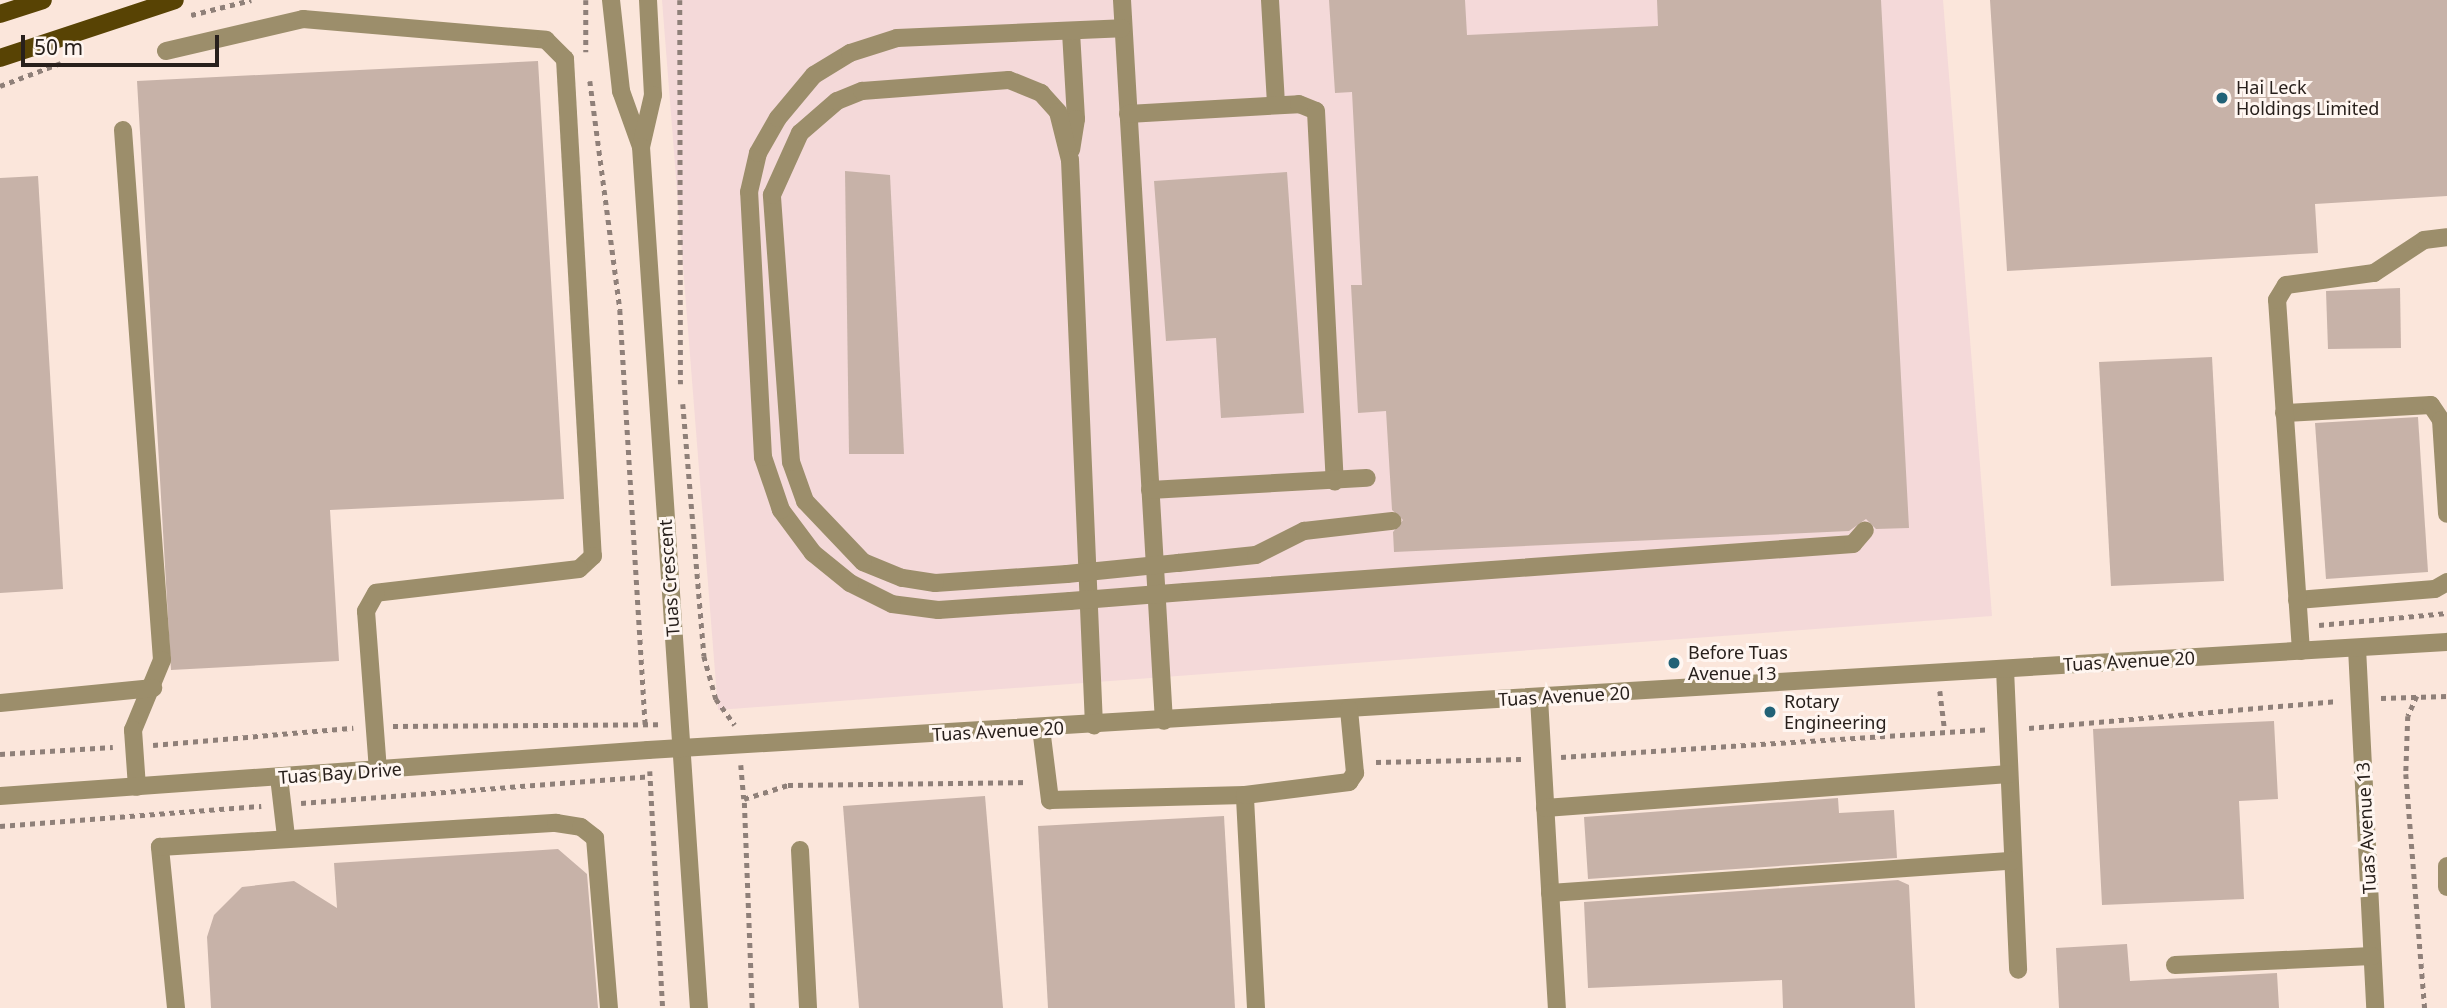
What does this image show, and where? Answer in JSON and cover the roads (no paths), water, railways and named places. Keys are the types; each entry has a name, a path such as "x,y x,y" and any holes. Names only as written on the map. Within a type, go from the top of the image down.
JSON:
{"main road":[{"path":"0,14 43,0"},
{"path":"0,58 175,0"}],"street":[{"name":"Tuas Crescent","path":"611,0 621,91 641,147 699,1008"},
{"name":"Tuas Crescent","path":"641,147 653,95 648,0"},
{"path":"1122,0 1164,721"},
{"path":"1270,0 1276,106"},
{"path":"166,51 303,19 546,40 565,59 593,556 579,569 376,593 366,611 378,770"},
{"path":"1122,29 897,38 850,53 814,75 778,118 758,153 749,192 763,457 781,510 813,553 850,583 892,604 938,610 1853,544 1865,530"},
{"path":"1071,32 1076,119 1070,160 1094,725"},
{"path":"1070,160 1058,112 1041,93 1009,79 862,91 837,101 800,133 772,195 791,462 805,500 863,562 902,578 949,583 1256,555 1304,531 1392,521"},
{"path":"1128,114 1299,104 1316,111 1335,482"},
{"path":"123,130 162,660 153,688 133,730 136,787"},
{"path":"2301,651 2277,299 2286,285 2374,272 2424,240 2447,237"},
{"path":"2284,413 2431,405 2441,420 2447,514"},
{"path":"1150,490 1335,482 1367,478"},
{"path":"2297,600 2435,589 2447,582"},
{"name":"Tuas Avenue 20","path":"680,750 2447,642"},
{"name":"Tuas Avenue 13","path":"2357,648 2375,1008"},
{"path":"2005,669 2018,970"},
{"path":"0,703 153,688"},
{"path":"1539,698 1557,1008"},
{"path":"1041,729 1044,782 1050,800 1058,802 1245,795 1349,782 1353,763 1349,709"},
{"name":"Tuas Bay Drive","path":"0,796 648,750 680,750"},
{"path":"1545,808 2010,774"},
{"path":"279,777 286,837"},
{"path":"1245,795 1256,1008"},
{"path":"176,1008 160,847 286,837 581,827 595,838 609,1008"},
{"path":"800,850 808,1008"},
{"path":"1550,893 2013,861"},
{"path":"2447,866 2447,887"},
{"path":"2175,965 2372,956"}],"place":[{"name":"Hai Leck Holdings Limited","path":"2222,98"},
{"name":"Before Tuas Avenue 13","path":"1674,663"},
{"name":"Rotary Engineering","path":"1770,712"}]}
